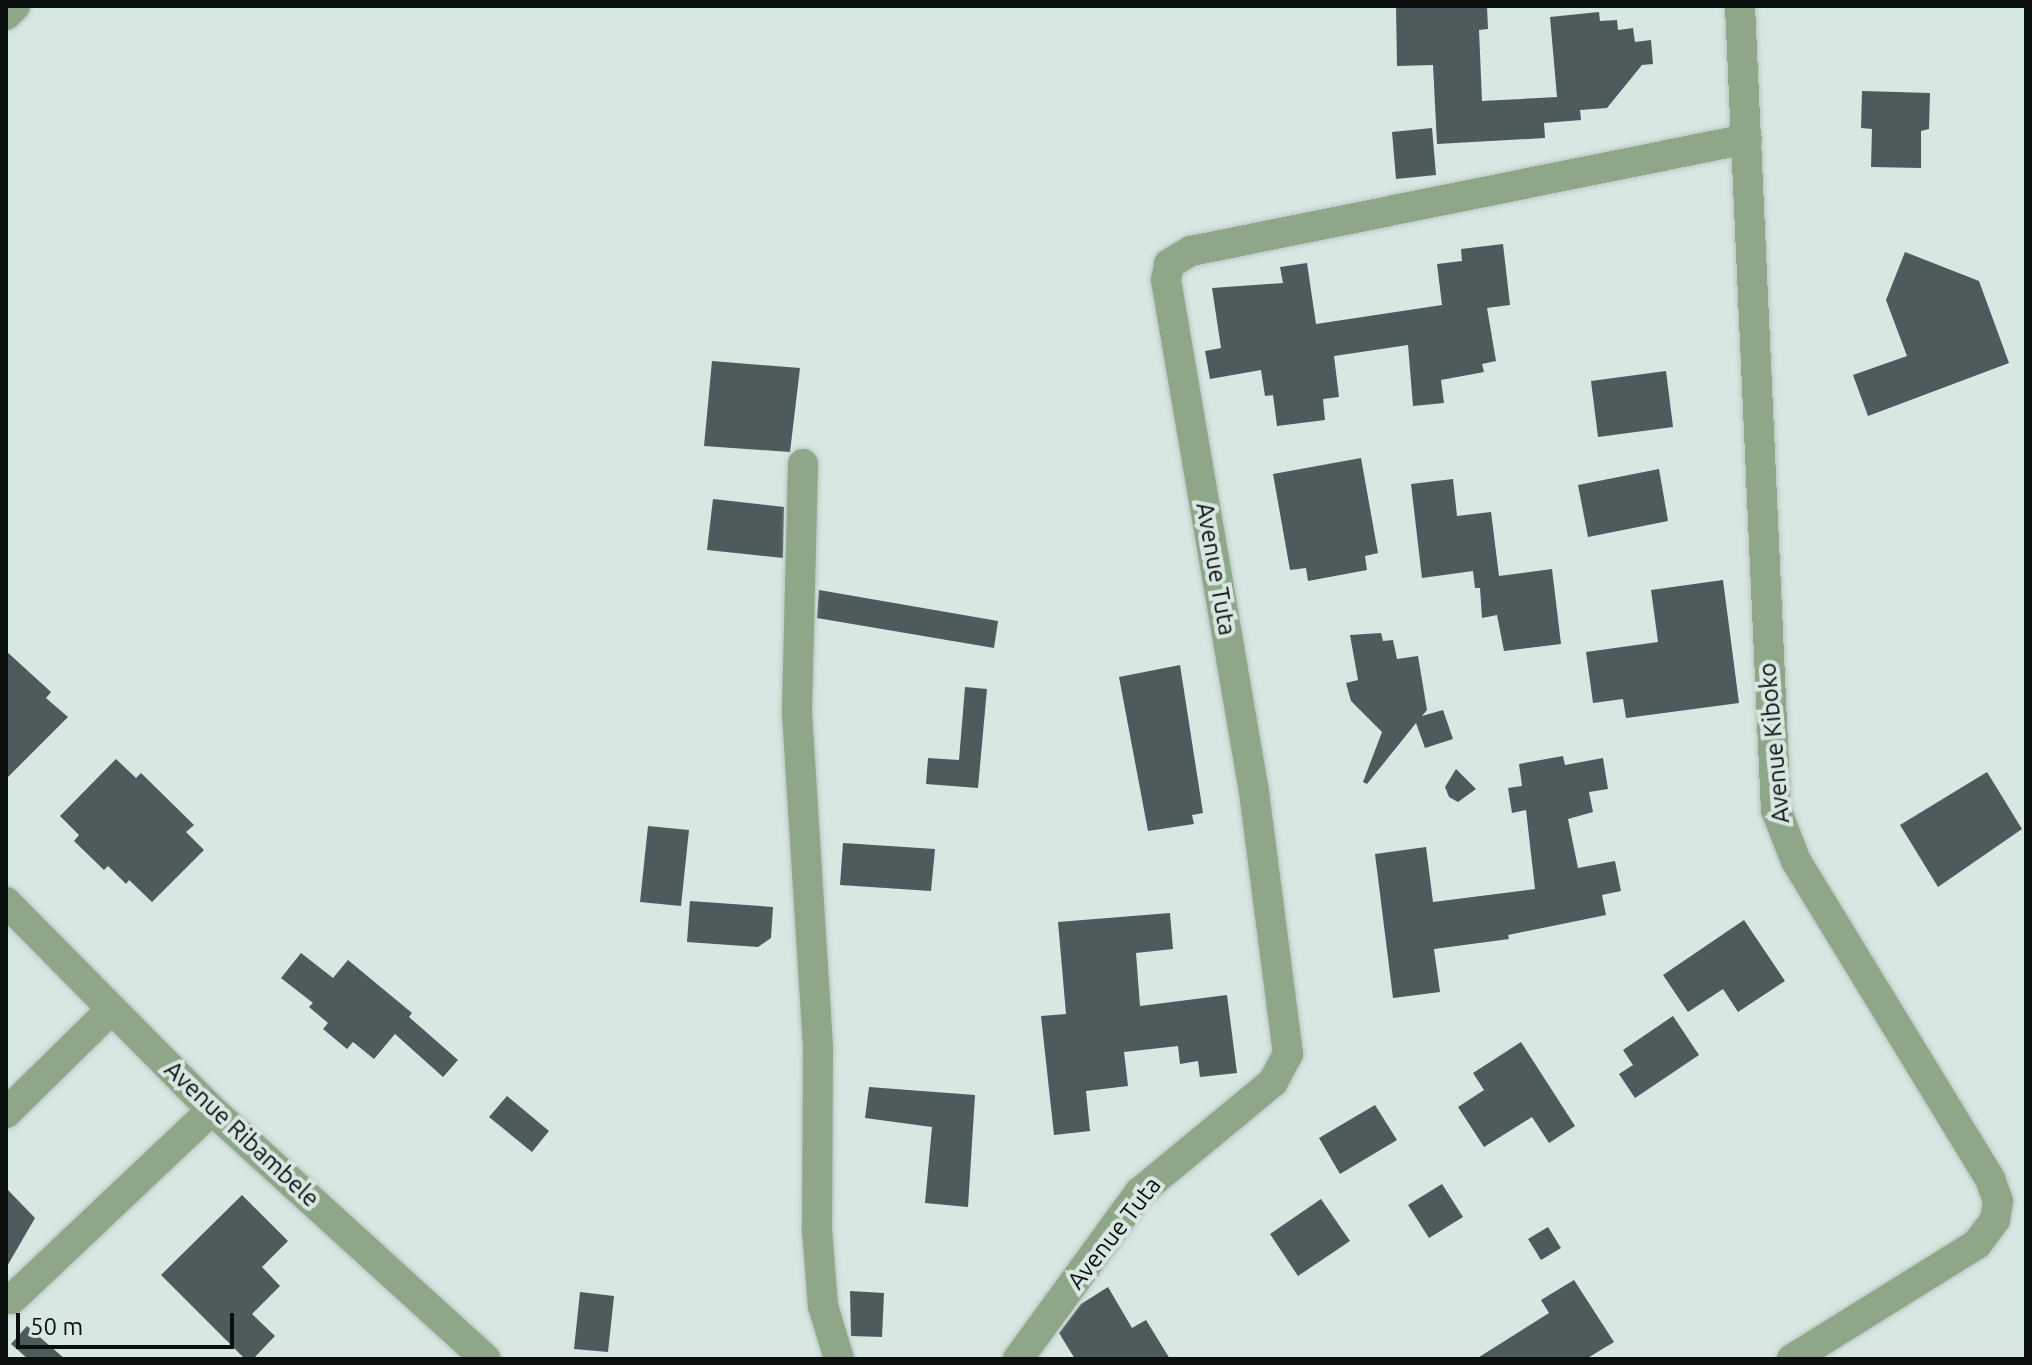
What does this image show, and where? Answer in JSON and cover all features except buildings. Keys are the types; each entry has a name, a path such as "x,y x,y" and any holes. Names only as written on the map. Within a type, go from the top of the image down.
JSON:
{"street":[{"path":"6,15 15,6"},
{"name":"Avenue Kiboko","path":"1740,6 1765,626 1780,828 1990,1179 1998,1201 1995,1220 1977,1244 1792,1359"},
{"name":"Avenue Tuta","path":"1018,1359 1140,1192 1273,1082 1288,1054 1253,786 1166,280 1169,264 1191,251 1747,139"},
{"path":"803,464 797,713 818,1048 817,1230 823,1306 839,1359"},
{"name":"Avenue Ribambele","path":"6,902 212,1110 486,1359"},
{"path":"6,1113 112,1009"},
{"path":"12,1299 212,1110"}]}
